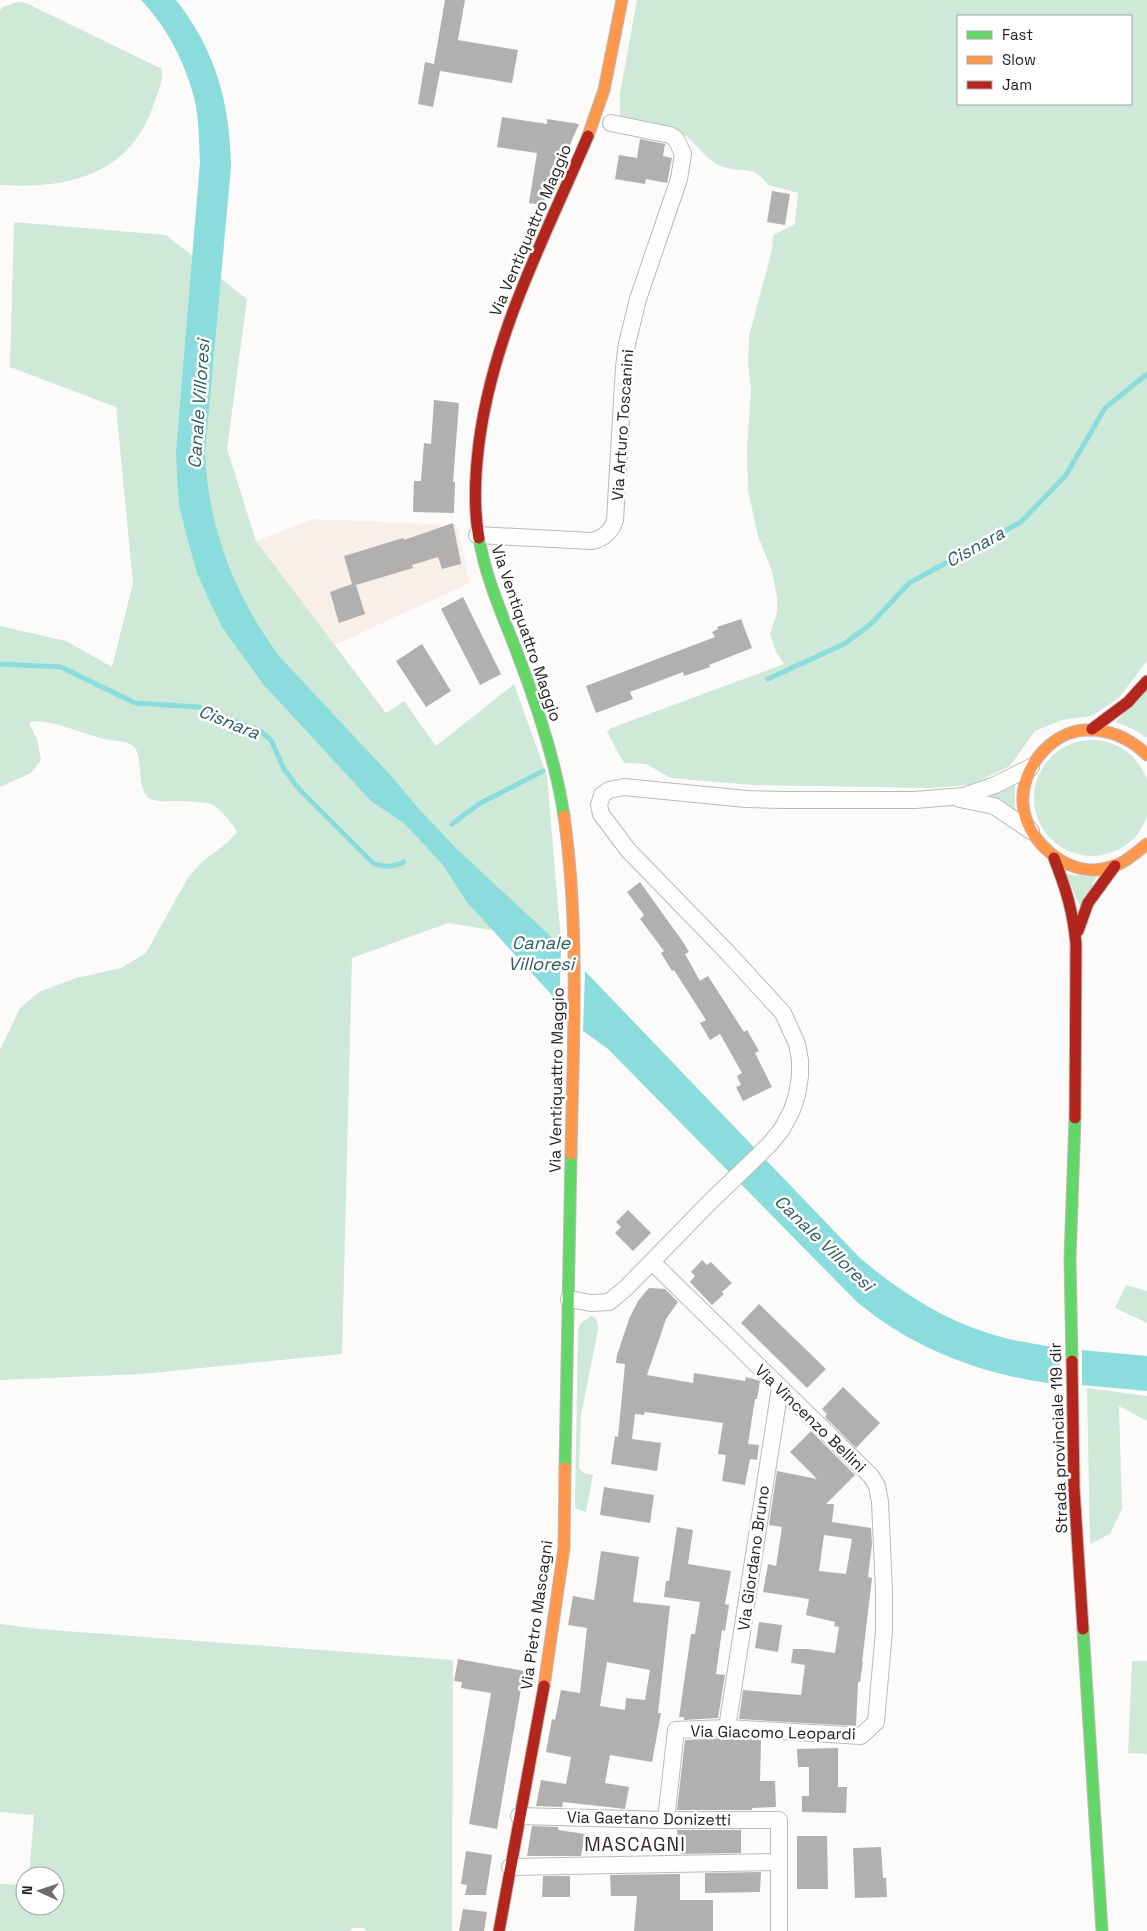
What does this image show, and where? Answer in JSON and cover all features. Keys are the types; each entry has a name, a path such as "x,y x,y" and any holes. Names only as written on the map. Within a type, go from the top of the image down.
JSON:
{"street":[{"name":"Via Ventiquattro Maggio","path":"569,1300 574,959 570,869 563,808 556,776 526,675 486,572 477,535 475,502 476,464 483,411 493,370 519,293 601,103 622,0"},
{"name":"Via Arturo Toscanini","path":"477,535 592,542 604,536 613,526 615,520 623,376 627,344 651,259 671,204 683,154 676,139 670,135 611,123"},
{"path":"1092,730 1128,702 1147,681"},
{"path":"1147,755 1131,741 1119,734 1092,730 1079,731 1056,740 1038,757 1031,767 1025,786 1024,806 1031,831 1037,841 1054,858 1072,866 1090,869 1115,866 1139,853 1147,844"},
{"path":"569,1300 591,1303 609,1302 626,1288 714,1197 769,1145 782,1130 792,1110 797,1095 800,1060 797,1044 783,1013 772,999 628,850 601,814 599,805 602,795 609,790 624,787 786,800 860,801 948,798 978,792 1031,767"},
{"path":"948,798 994,806 1031,831"},
{"name":"Strada provinciale 119 dir","path":"1054,858 1070,901 1074,918 1076,944 1076,1080 1070,1222 1072,1415 1075,1497 1102,1931"},
{"name":"Strada provinciale 119 dir","path":"1076,944 1081,920 1091,896 1115,866"},
{"name":"Via Vincenzo Bellini","path":"652,1262 860,1464 877,1486 880,1502 883,1555 884,1631 876,1722 868,1730"},
{"name":"Via Pietro Mascagni","path":"499,1931 550,1654 560,1583 565,1510 569,1300"},
{"name":"Via Giordano Bruno","path":"727,1728 780,1388"},
{"name":"Via Giacomo Leopardi","path":"666,1820 676,1730 727,1728 861,1736 868,1730"},
{"name":"Via Gaetano Donizetti","path":"520,1816 666,1820 779,1820 779,1862"},
{"path":"510,1867 779,1862 779,1931"}],"shaded area":[{"path":"313,519 456,525 470,583 334,645 256,541"}],"green space":[{"path":"637,0 1147,0 1147,661 1119,698 1092,716 1062,720 1035,731 1010,766 970,785 930,788 753,785 671,778 646,764 624,763 607,732 611,728 784,664 776,652 770,634 777,612 777,597 772,571 758,536 748,490 747,450 751,389 748,363 749,336 772,250 773,235 795,224 798,193 768,185 763,178 753,172 718,165 708,158 686,136 673,130 620,120 620,93"},
{"path":"17,2 26,3 162,69 162,78 158,92 142,130 128,148 112,163 93,173 72,180 49,184 25,186 0,185 0,11 2,7"},
{"path":"14,222 166,235 247,299 227,449 256,541 386,713 404,701 436,746 514,684 547,776 561,941 448,923 352,958 342,1354 142,1374 0,1380 0,1050 20,1008 39,992 76,978 121,968 146,953 187,879 203,861 227,843 237,832 226,816 211,804 189,801 159,801 147,797 142,784 138,753 133,745 56,724 35,721 29,723 37,739 41,760 31,773 0,787 0,626 66,641 112,667 133,583 116,407 10,367"},
{"path":"1147,690 1147,737 1145,737 1133,729 1115,722"},
{"path":"1081,741 1103,741 1124,750 1133,757 1148,784 1148,812 1140,830 1124,846 1103,855 1081,855 1060,846 1044,830 1035,809 1035,787 1044,766 1060,750"},
{"path":"1015,783 1015,811 992,799 989,795"},
{"path":"1066,874 1096,877 1081,909"},
{"path":"1126,1285 1147,1291 1147,1323 1115,1308"},
{"path":"591,1316 598,1323 598,1330 581,1415 579,1468 584,1473 593,1475 586,1512 576,1509 575,1505 578,1329 581,1323"},
{"path":"1087,1388 1147,1396 1147,1421 1119,1406 1122,1509 1110,1534 1090,1544"},
{"path":"0,1624 39,1629 453,1660 452,1931 367,1931 364,1928 352,1928 350,1931 0,1931 0,1884 15,1885 15,1916 65,1916 65,1866 30,1866 34,1815 0,1812"},
{"path":"1132,1661 1147,1661 1147,1754 1128,1753"}],"water":[{"name":"Canale Villoresi","path":"141,0 176,0 190,19 211,58 224,99 228,121 231,167 205,453 207,481 218,535 237,586 264,634 280,657 457,849 561,946 560,1004 467,902 443,865 405,824 371,801 263,684 222,627 197,573 179,505 176,452 200,162 198,121 194,97 180,58 159,21"},
{"name":"Canale Villoresi","path":"585,971 860,1258 920,1302 970,1327 1006,1338 1060,1348 1060,1385 1005,1375 952,1358 903,1334 857,1302 608,1049 583,1031"},
{"path":"1082,1350 1147,1356 1147,1391 1082,1385"}],"pier":[{"path":"561,946 563,949 562,1006 560,1004"}],"building":[{"path":"445,0 465,0 458,40 518,50 512,83 440,71 433,107 418,104 425,62 434,64"},
{"path":"502,117 547,124 547,119 579,124 566,154 559,152 555,177 542,205 529,203 537,153 497,147"},
{"path":"640,139 665,144 663,156 672,158 667,183 646,179 645,184 615,179 619,155 637,158"},
{"path":"772,191 790,194 785,225 767,222"},
{"path":"434,400 459,403 453,482 455,482 454,513 413,512 414,481 421,481 424,443 431,444"},
{"path":"453,523 461,564 442,569 438,557 412,565 413,568 356,585 365,614 339,623 330,592 352,584 344,556 403,538 404,540"},
{"path":"463,597 501,674 480,685 441,609"},
{"path":"741,619 752,648 709,665 710,667 684,676 683,672 630,692 633,699 596,713 586,686 715,637 712,632 718,629 717,627"},
{"path":"422,644 451,691 426,707 396,661"},
{"path":"640,882 683,942 689,952 685,954 700,981 708,976 744,1032 747,1030 759,1051 755,1053 772,1087 743,1101 736,1087 741,1085 737,1076 742,1073 720,1034 710,1040 700,1023 706,1020 674,970 672,971 661,953 664,951 640,919 644,915 627,892"},
{"path":"628,1210 651,1233 633,1251 615,1233 621,1227 616,1222"},
{"path":"702,1260 707,1265 711,1262 732,1283 712,1305 690,1282 695,1276 691,1272"},
{"path":"649,1288 665,1289 678,1302 666,1319 647,1375 693,1383 694,1373 745,1381 746,1377 760,1381 757,1399 755,1399 748,1444 759,1445 757,1460 750,1459 745,1485 722,1481 726,1455 718,1454 723,1423 645,1412 644,1415 635,1414 632,1439 661,1443 657,1471 611,1464 615,1436 618,1437 625,1364 616,1363 617,1355 629,1319 638,1301"},
{"path":"759,1304 826,1369 807,1388 741,1323"},
{"path":"843,1387 880,1423 856,1448 825,1417 827,1414 822,1409"},
{"path":"811,1431 855,1475 826,1504 834,1504 832,1522 871,1528 872,1544 868,1577 872,1578 863,1662 860,1682 858,1682 856,1726 739,1719 743,1690 801,1695 805,1665 791,1663 793,1649 835,1653 839,1627 834,1626 835,1622 806,1615 809,1599 763,1592 768,1564 776,1566 782,1527 769,1525 777,1471 817,1479 790,1452","holes":["824,1535 852,1539 846,1574 819,1571"]},
{"path":"604,1487 654,1495 650,1523 600,1515"},
{"path":"677,1527 693,1530 688,1564 731,1571 725,1604 729,1605 725,1631 722,1630 716,1674 725,1675 718,1718 684,1720 684,1717 679,1717 691,1634 695,1634 700,1602 664,1597 666,1581 669,1581"},
{"path":"601,1551 639,1557 633,1602 670,1606 658,1713 661,1713 652,1762 610,1755 605,1783 629,1787 625,1809 563,1802 562,1807 536,1806 541,1780 566,1784 571,1757 546,1752 552,1719 555,1720 561,1690 580,1693 587,1628 568,1625 573,1596 594,1600","holes":["607,1662 650,1670 645,1700 626,1698 625,1710 600,1706"]},
{"path":"759,1622 782,1625 778,1652 755,1648"},
{"path":"458,1659 524,1671 497,1829 469,1824 491,1693 461,1688 462,1682 454,1681"},
{"path":"727,1738 761,1740 760,1781 775,1781 776,1807 752,1808 752,1810 677,1810 685,1740"},
{"path":"838,1748 838,1787 847,1787 846,1813 802,1812 802,1796 809,1796 809,1767 798,1767 797,1749"},
{"path":"532,1826 558,1827 558,1830 585,1834 581,1856 527,1856"},
{"path":"677,1830 741,1830 741,1853 680,1854"},
{"path":"797,1836 827,1836 828,1889 797,1889"},
{"path":"881,1847 883,1878 886,1878 887,1897 855,1898 853,1848"},
{"path":"466,1851 492,1855 486,1895 465,1895 467,1885 461,1884"},
{"path":"761,1872 760,1892 705,1893 705,1873"},
{"path":"680,1874 680,1900 713,1900 713,1931 634,1931 637,1896 611,1896 610,1875"},
{"path":"543,1876 570,1876 570,1897 542,1897"},
{"path":"463,1909 487,1912 484,1931 459,1931"}],"waterway":[{"name":"Cisnara","path":"768,679 844,644 871,624 909,583 1021,522 1066,475 1105,408 1147,374"},
{"name":"Cisnara","path":"0,664 61,667 135,703 199,707 260,731 271,740 284,769 299,789 373,863 389,866 404,862"},
{"name":"Cisnara","path":"452,824 479,804 543,771"}],"traffic: fast":[{"path":"479,538 491,584 546,736 564,816"},
{"path":"1072,1361 1070,1259 1075,1118"},
{"path":"565,1468 571,1154"},
{"path":"1083,1629 1102,1931"}],"traffic: slow":[{"path":"588,136 604,90 622,0"},
{"path":"1147,755 1127,739 1111,733 1094,730 1072,732 1049,745 1040,755 1026,778 1023,791 1025,817 1030,829 1046,849 1068,864 1093,870 1106,868 1126,860 1147,844"},
{"path":"564,816 569,858 574,943 571,1154"},
{"path":"544,1686 564,1548 565,1468"}],"traffic: jam":[{"path":"479,538 475,503 479,443 496,363 523,286 588,136"},
{"path":"1092,729 1128,702 1147,681"},
{"path":"1054,858 1068,900 1076,944 1075,1118"},
{"path":"1078,931 1088,903 1115,866"},
{"path":"1072,1361 1074,1488 1083,1629"},
{"path":"499,1931 544,1686"}],"district":[{"name":"MASCAGNI","path":"635,1844"}]}
